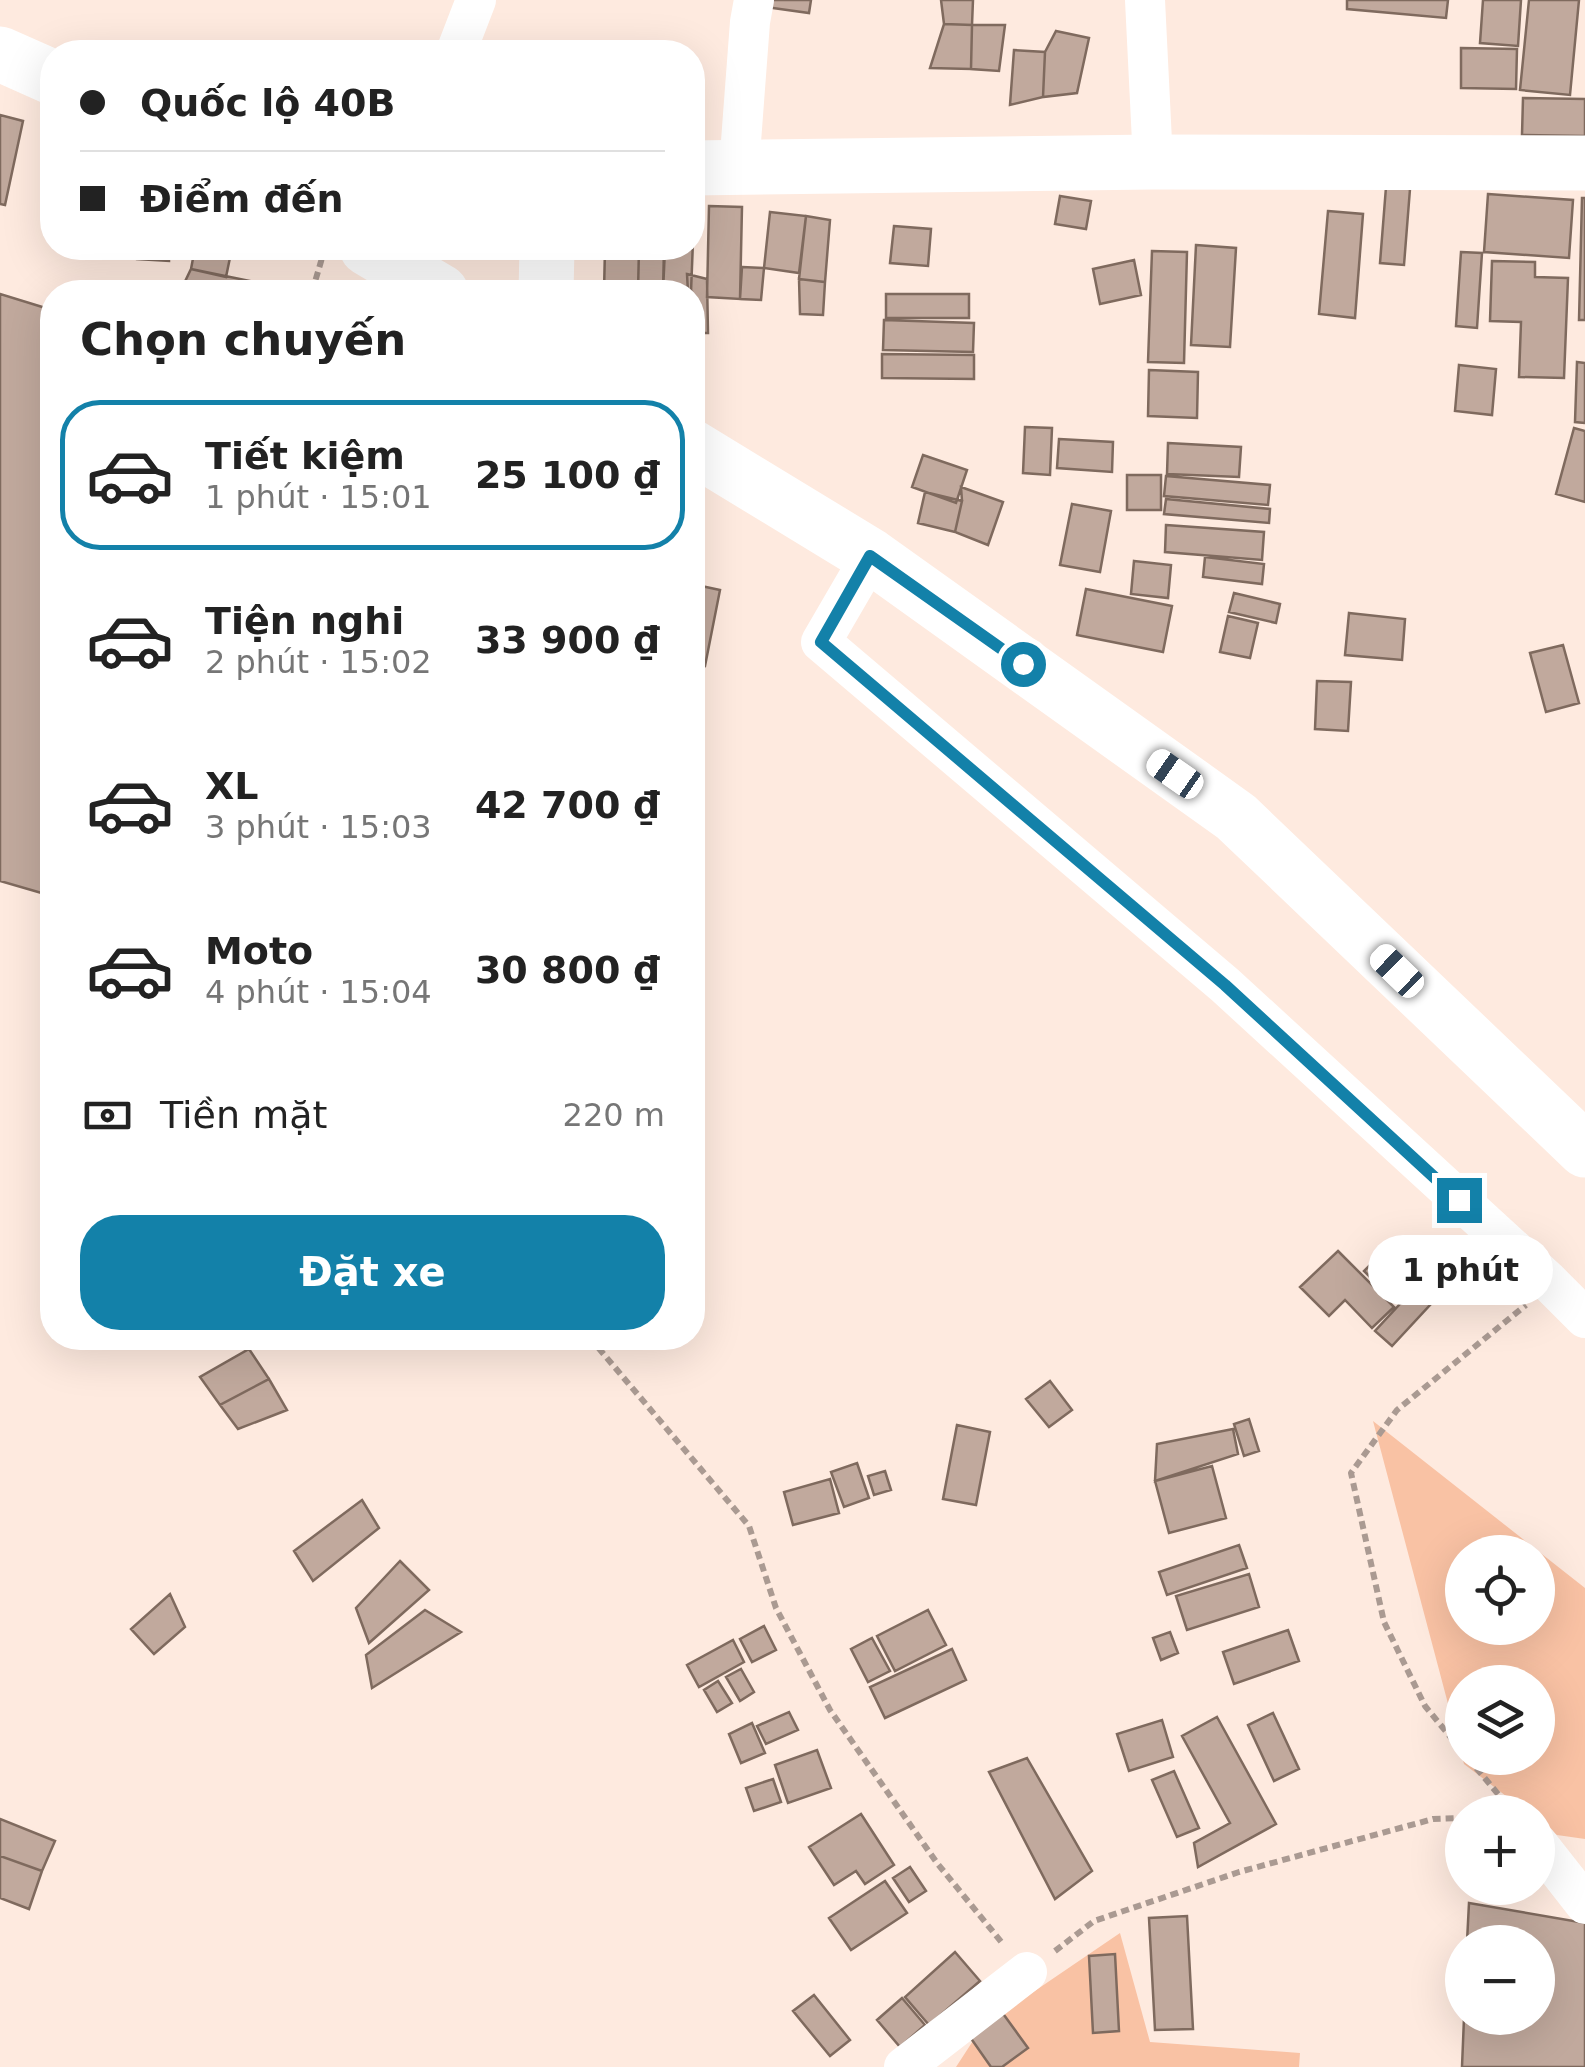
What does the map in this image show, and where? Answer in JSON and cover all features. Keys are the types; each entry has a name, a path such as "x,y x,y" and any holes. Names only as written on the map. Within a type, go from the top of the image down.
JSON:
{"main road":[{"path":"0,44 40,56"},
{"path":"0,54 40,72"},
{"path":"716,168 1153,162 1585,164"},
{"path":"387,260 421,280"},
{"path":"705,454 870,556 1236,817 1585,1150"}],"street":[{"path":"461,40 476,0"},
{"path":"716,168 754,0"},
{"path":"1145,0 1153,162"},
{"path":"870,556 821,642 1225,985 1585,1318"},
{"path":"1555,1866 1585,1904"},
{"path":"904,2067 1027,1972"}],"path":[{"path":"1445,1730 1426,1706 1384,1622 1351,1473 1397,1410 1521,1311 1546,1280"},
{"path":"600,1350 749,1526 776,1608 830,1710 937,1864 1027,1972 1094,1921 1256,1867 1445,1819"},
{"path":"1482,1775 1499,1795"}],"shaded area":[{"path":"1373,1421 1518,1535 1445,1535 1445,1645 1555,1645 1555,1564 1585,1588 1585,1839 1555,1833 1555,1795 1505,1795 1478,1775 1555,1775 1555,1665 1445,1665 1445,1692"},
{"path":"1120,1933 1150,2042 1300,2053 1299,2067 956,2067 982,2027"}],"building":[{"path":"752,0 811,0 809,13 751,5"},
{"path":"941,0 973,0 972,25 944,24"},
{"path":"1347,0 1448,0 1446,18 1347,9"},
{"path":"1483,0 1521,0 1518,46 1480,43"},
{"path":"1529,0 1579,0 1570,95 1520,90"},
{"path":"944,24 972,25 971,69 930,68"},
{"path":"972,25 1005,25 999,71 971,69"},
{"path":"1056,31 1089,38 1077,93 1043,97 1045,52"},
{"path":"1461,48 1517,49 1516,89 1461,88"},
{"path":"1014,50 1045,52 1043,97 1010,105"},
{"path":"1523,98 1585,99 1585,136 1522,135"},
{"path":"0,115 23,121 5,205 0,204"},
{"path":"1386,187 1410,189 1404,265 1380,263"},
{"path":"1488,194 1573,200 1569,258 1484,252"},
{"path":"1060,196 1091,201 1086,229 1055,224"},
{"path":"1582,198 1585,320 1579,320"},
{"path":"709,206 742,207 740,299 707,297"},
{"path":"1328,211 1363,214 1355,318 1319,314"},
{"path":"770,212 806,216 799,273 764,268"},
{"path":"806,216 830,220 825,282 799,279"},
{"path":"894,226 931,229 928,266 890,263"},
{"path":"1196,245 1236,248 1230,347 1191,345"},
{"path":"1152,251 1187,252 1184,363 1148,362"},
{"path":"1461,252 1482,253 1477,328 1456,326"},
{"path":"193,260 230,260 226,277 191,269"},
{"path":"605,260 639,260 638,280 604,280"},
{"path":"639,260 664,260 664,280 638,280"},
{"path":"664,260 692,260 691,280 663,280"},
{"path":"1134,260 1141,295 1100,304 1093,269"},
{"path":"1492,261 1535,262 1535,277 1568,278 1564,378 1519,377 1521,322 1490,321"},
{"path":"742,267 764,268 761,300 740,299"},
{"path":"191,269 245,280 186,280"},
{"path":"687,274 707,279 708,333 705,280 687,280"},
{"path":"799,279 825,282 823,315 800,314"},
{"path":"0,294 40,306 40,893 0,881"},
{"path":"886,294 969,294 969,318 886,318"},
{"path":"884,320 974,323 973,352 883,350"},
{"path":"882,354 974,355 974,379 882,378"},
{"path":"1577,362 1585,363 1585,423 1575,422"},
{"path":"1459,365 1496,369 1492,415 1455,411"},
{"path":"1149,370 1198,372 1197,418 1148,416"},
{"path":"1025,427 1052,428 1050,475 1023,473"},
{"path":"1574,428 1585,431 1585,502 1556,494"},
{"path":"1059,439 1113,442 1112,472 1057,468"},
{"path":"1168,443 1241,447 1239,477 1167,474"},
{"path":"923,455 967,470 956,503 912,487"},
{"path":"1127,475 1161,475 1161,510 1127,510"},
{"path":"1166,476 1270,485 1268,505 1164,496"},
{"path":"961,487 1003,502 988,545 955,532"},
{"path":"925,492 962,501 955,532 918,523"},
{"path":"1166,499 1270,509 1269,523 1164,514"},
{"path":"1072,504 1111,511 1100,572 1060,565"},
{"path":"1166,525 1264,532 1262,560 1165,552"},
{"path":"1205,557 1264,564 1262,584 1203,577"},
{"path":"1134,561 1171,565 1168,598 1131,594"},
{"path":"705,587 720,590 705,666"},
{"path":"1086,589 1172,606 1163,652 1077,635"},
{"path":"1234,593 1280,604 1276,623 1229,612"},
{"path":"1349,613 1405,619 1402,660 1345,655"},
{"path":"1228,616 1258,623 1250,658 1220,652"},
{"path":"1563,645 1579,703 1546,712 1530,653"},
{"path":"1317,681 1351,682 1348,731 1315,729"},
{"path":"1393,1242 1423,1272 1394,1301 1364,1271"},
{"path":"1338,1251 1394,1307 1372,1328 1345,1300 1329,1316 1300,1287"},
{"path":"1425,1277 1442,1292 1392,1346 1375,1331"},
{"path":"250,1350 269,1379 220,1405 200,1377"},
{"path":"269,1379 287,1410 238,1429 220,1405"},
{"path":"1050,1381 1072,1410 1049,1427 1026,1399"},
{"path":"1249,1419 1259,1451 1244,1456 1234,1424"},
{"path":"957,1425 990,1432 976,1505 943,1499"},
{"path":"1233,1429 1238,1454 1155,1481 1157,1444"},
{"path":"857,1463 869,1498 844,1507 831,1472"},
{"path":"1212,1466 1226,1518 1169,1533 1155,1481"},
{"path":"885,1471 891,1490 874,1495 868,1476"},
{"path":"830,1479 839,1513 793,1525 784,1492"},
{"path":"362,1500 379,1528 313,1581 294,1551"},
{"path":"1239,1545 1247,1568 1167,1595 1159,1572"},
{"path":"400,1561 429,1590 369,1643 356,1608"},
{"path":"1249,1574 1259,1607 1187,1630 1176,1596"},
{"path":"170,1594 185,1627 154,1654 131,1629"},
{"path":"425,1610 461,1632 372,1688 366,1655"},
{"path":"928,1610 946,1645 895,1671 877,1636"},
{"path":"764,1626 776,1650 752,1662 740,1639"},
{"path":"1288,1630 1299,1661 1234,1684 1223,1652"},
{"path":"1170,1632 1178,1653 1161,1660 1153,1638"},
{"path":"872,1638 890,1671 868,1682 851,1649"},
{"path":"733,1640 744,1662 699,1687 687,1665"},
{"path":"952,1649 966,1680 885,1718 870,1687"},
{"path":"741,1669 754,1692 740,1701 726,1677"},
{"path":"718,1681 732,1703 717,1712 704,1690"},
{"path":"789,1712 798,1730 766,1744 757,1726"},
{"path":"1273,1713 1299,1769 1274,1781 1248,1725"},
{"path":"1217,1717 1276,1824 1198,1867 1194,1843 1230,1823 1182,1736"},
{"path":"1162,1720 1173,1757 1129,1771 1117,1734"},
{"path":"752,1723 765,1753 741,1763 729,1734"},
{"path":"817,1750 831,1788 788,1803 775,1765"},
{"path":"1027,1758 1092,1871 1055,1899 989,1772"},
{"path":"1174,1771 1199,1828 1177,1837 1152,1780"},
{"path":"773,1779 781,1802 754,1811 746,1788"},
{"path":"861,1814 894,1865 865,1884 856,1871 834,1885 809,1847"},
{"path":"0,1819 55,1841 42,1871 0,1856"},
{"path":"0,1856 42,1871 29,1909 0,1898"},
{"path":"910,1867 926,1891 909,1902 893,1878"},
{"path":"885,1881 907,1913 851,1950 829,1918"},
{"path":"1469,1905 1585,1923 1585,2067 1462,2067 1463,2035 1555,2035 1555,1925 1468,1925"},
{"path":"1187,1916 1193,2029 1155,2030 1149,1918"},
{"path":"955,1952 980,1981 929,2025 905,1997"},
{"path":"1115,1954 1119,2031 1093,2033 1089,1956"},
{"path":"814,1995 850,2040 830,2056 793,2011"},
{"path":"902,1998 925,2025 900,2047 877,2020"},
{"path":"996,2004 1028,2048 1002,2067 991,2067 963,2027"}],"route":[{"path":"1023,664 870,556 821,642 1225,985 1459,1200"}]}
